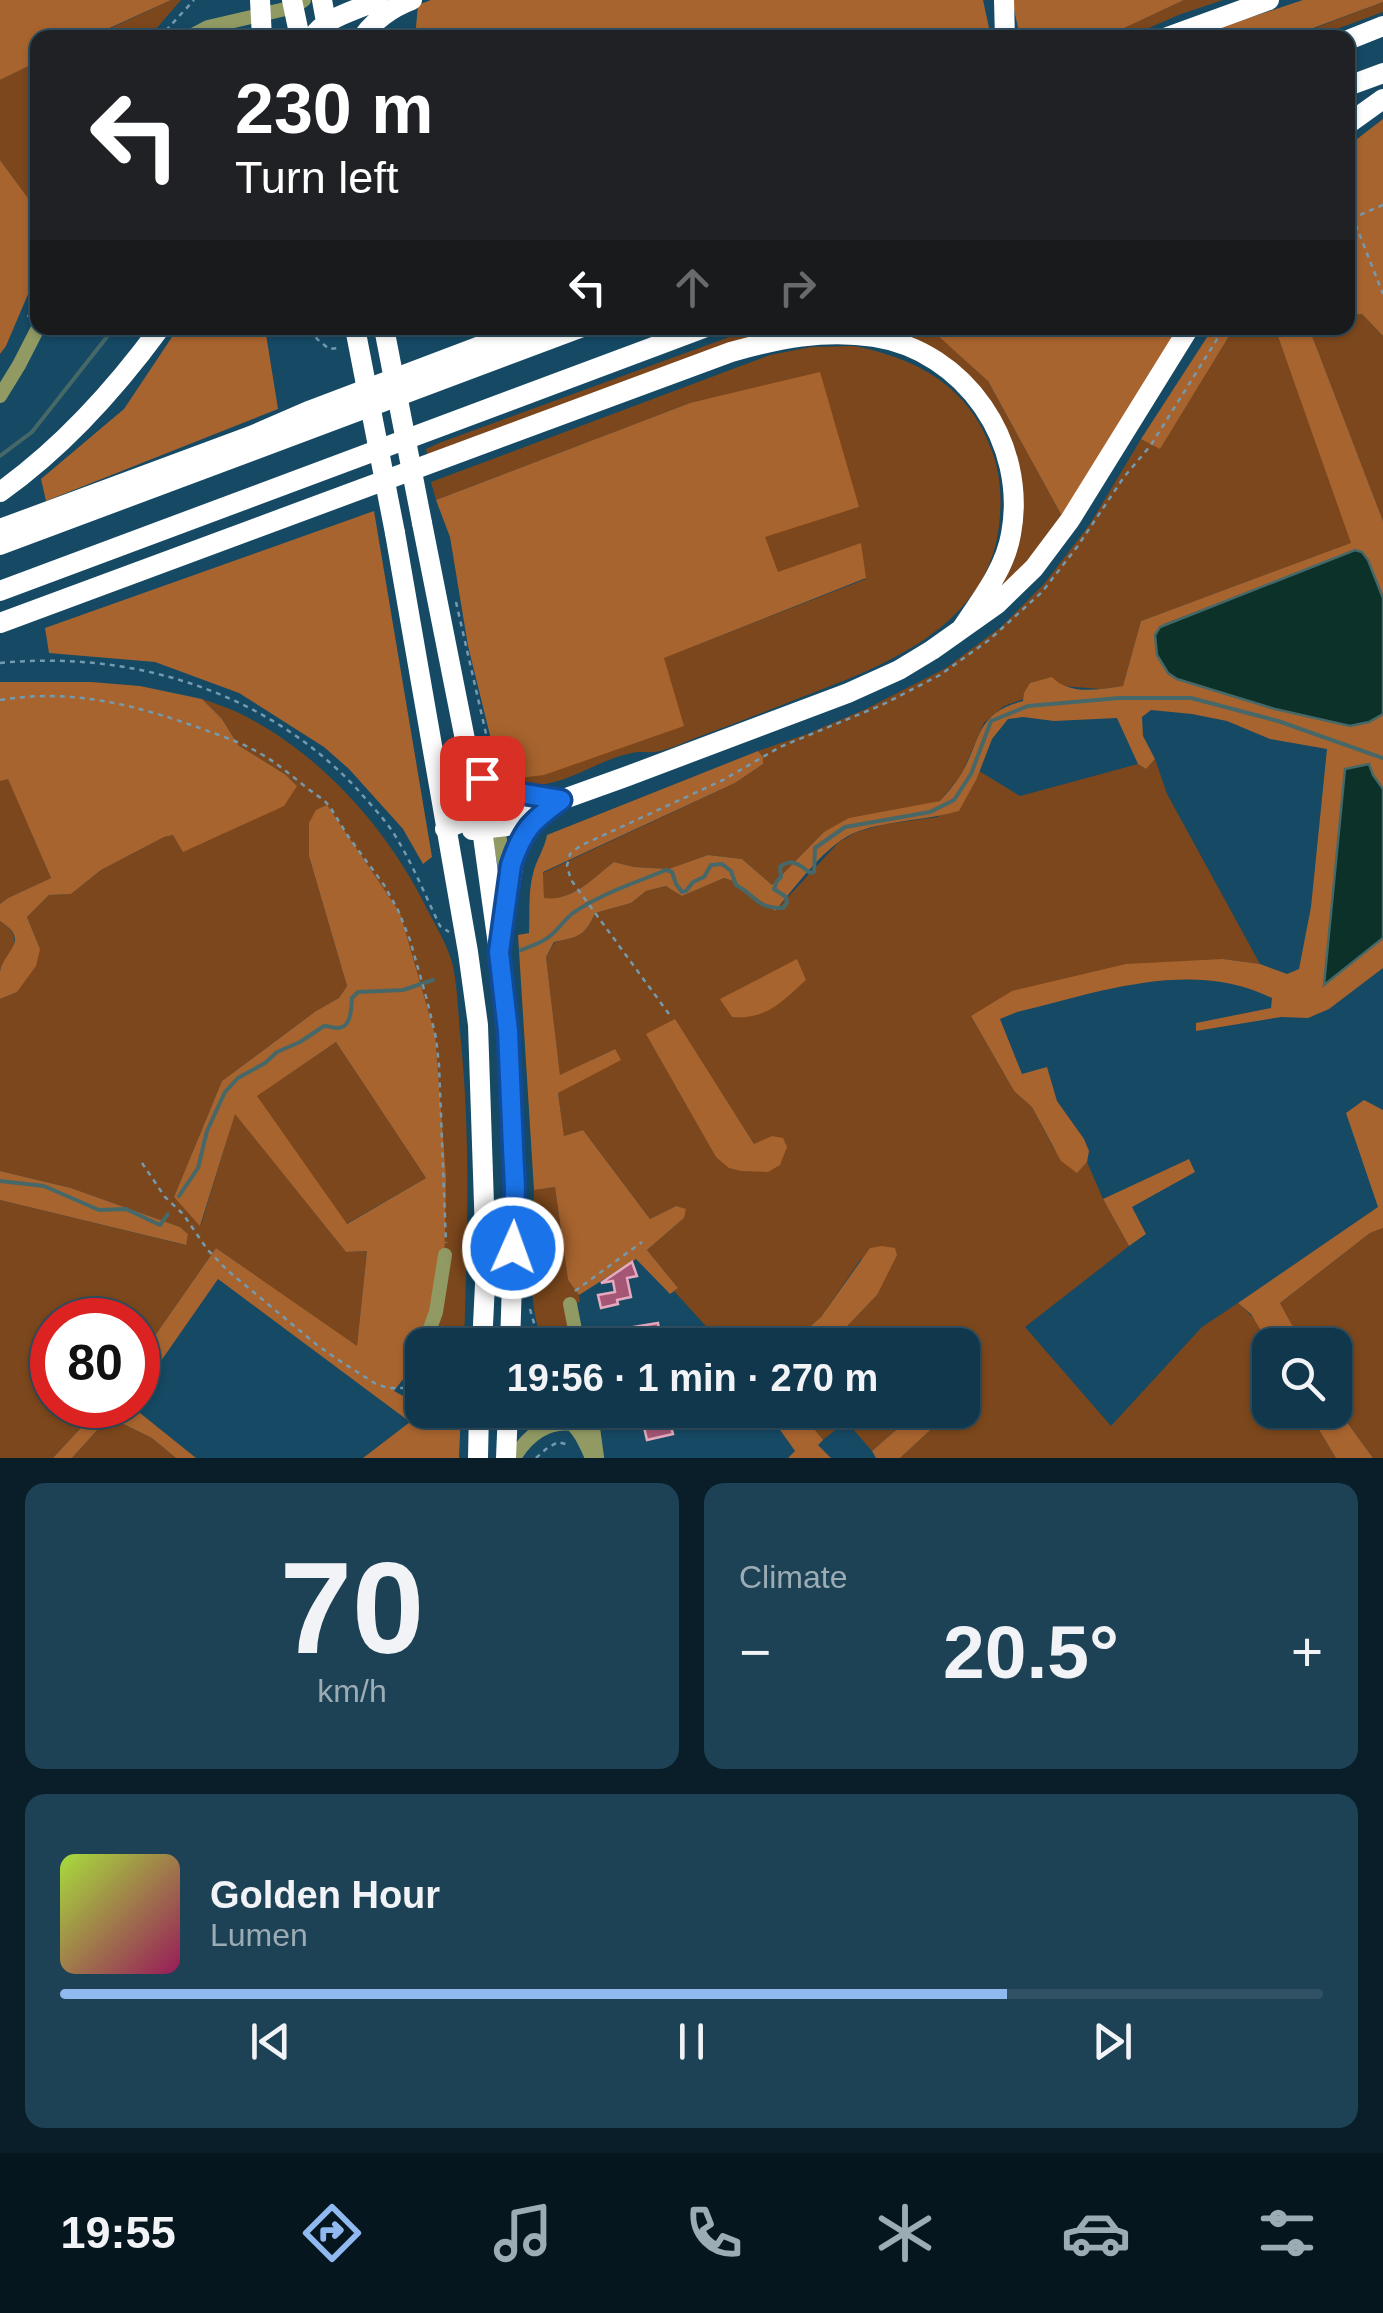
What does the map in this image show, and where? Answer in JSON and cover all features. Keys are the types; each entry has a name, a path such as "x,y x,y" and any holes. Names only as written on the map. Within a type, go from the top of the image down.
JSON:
{"highway":[{"path":"322,0 322,30"},
{"path":"326,30 378,0"},
{"path":"367,30 386,13 412,0"},
{"path":"1004,0 1005,30"},
{"path":"1187,30 1268,0"},
{"path":"296,2 299,30"},
{"path":"1355,37 1383,26"},
{"path":"1355,83 1383,73"},
{"path":"1355,119 1383,99"},
{"path":"0,492 41,459 103,398 155,335"},
{"path":"357,335 395,532 478,1025 486,1264 483,1328"},
{"path":"385,335 470,767 488,821 508,1031 515,1187 511,1328"},
{"path":"0,528 509,335"},
{"path":"0,545 561,335"},
{"path":"0,591 685,335"},
{"path":"0,624 730,352 784,338 819,335"},
{"path":"840,335 888,340 929,356 969,388 989,414 1003,443 1014,496 1011,537 1000,569 962,628"},
{"path":"445,830 561,800 848,693 932,650 997,604 1034,568 1070,520 1186,335"},
{"path":"470,767 490,783 514,792 561,800"},
{"path":"499,952 515,854 533,820 561,800"},
{"path":"488,821 533,820"},
{"path":"478,1458 479,1428"},
{"path":"506,1458 507,1428"}],"street":[{"path":"202,30 262,7 296,2"},
{"path":"0,396 35,335"},
{"path":"488,821 509,886"},
{"path":"430,1328 445,1255"},
{"path":"570,1304 575,1328"},
{"path":"514,1458 542,1428"},
{"path":"577,1428 590,1456"},
{"path":"590,1456 593,1428"}],"path":[{"path":"166,30 194,0"},
{"path":"1355,218 1383,204"},
{"path":"1355,231 1383,294"},
{"path":"0,663 78,662 150,670 215,692 270,719 328,761 377,811 397,838 440,926 465,936"},
{"path":"0,700 45,695 110,701 233,739 260,753 329,806 393,899 422,984 438,1058 445,1255"},
{"path":"588,905 668,1014"},
{"path":"142,1163 222,1266 317,1345 376,1384 405,1386"},
{"path":"570,1304 572,1294 642,1242"},
{"path":"536,1458 558,1442 590,1456"}],"shaded area":[{"path":"0,0 171,0 105,30 30,30 30,65 0,80"},
{"path":"171,0 181,0 155,30 107,30"},
{"path":"431,0 983,0 989,30 416,30 418,5"},
{"path":"1012,0 1184,0 1120,30 1018,30"},
{"path":"1184,0 1223,0 1144,30 1120,30"},
{"path":"1303,0 1383,0 1308,30 1213,30"},
{"path":"1383,2 1383,12 1334,30 1310,30"},
{"path":"30,65 30,202 0,160 0,80"},
{"path":"1383,119 1383,336 1362,314 1355,314 1355,141"},
{"path":"0,160 30,201 30,289 0,354"},
{"path":"1355,314 1362,314 1383,336 1383,521 1312,335 1355,335"},
{"path":"173,335 266,335 278,409 46,501 41,479 124,409"},
{"path":"735,335 789,335 428,458 426,449"},
{"path":"905,335 938,335 988,381 1063,518 1011,585 994,598 1015,555 1006,431"},
{"path":"937,335 1181,335 1063,518 988,381"},
{"path":"1208,335 1230,335 1160,449 1141,439"},
{"path":"1230,335 1278,335 1352,543 1141,621 1123,686 1061,686 1004,706 984,723 961,775 940,801 824,832 772,885 742,859 708,855 670,869 614,862 573,893 544,899 543,873 735,783 763,764 758,751 866,709 946,668 1001,627 1044,584 1090,524 1141,439 1160,448"},
{"path":"1277,335 1312,335 1383,521 1383,598 1368,560 1355,550 1164,624 1157,655 1163,667 1177,679 1275,709 1350,726 1383,714 1383,789 1373,775 1324,984 1383,938 1383,968 1329,1009 1308,1018 1281,1017 1196,1031 1196,1023 1271,1008 1272,998 1210,980 1178,980 1113,988 1000,1019 1022,1074 1047,1067 1057,1101 1084,1139 1089,1151 1087,1162 1077,1173 1061,1161 1032,1107 1014,1091 971,1016 1012,991 1126,964 1223,959 1260,964 1287,974 1299,969 1311,907 1327,749 1270,739 1227,721 1151,710 1142,717 1143,736 1155,759 1146,769 1138,764 1117,718 1008,719 992,739 959,811 871,827 847,837 813,865 775,911 724,878 682,896 666,886 646,891 631,903 595,913 580,934 554,942 546,957 560,1075 615,1049 621,1060 558,1093 564,1136 583,1130 650,1219 676,1206 686,1209 684,1218 647,1250 678,1288 670,1294 636,1259 579,1295 568,1280 555,1187 534,1190 518,935 529,933 531,881 547,835 758,751 763,764 735,783 543,872 544,898 573,893 614,862 669,869 708,855 742,859 772,885 824,832 849,818 940,801 960,776 987,721 1007,706 1023,701 1030,683 1052,677 1076,689 1123,686 1141,621 1351,543"},
{"path":"854,346 899,359 938,379 970,409 982,428 997,470 1000,507 990,562 974,592 952,618 925,639 829,687 671,748 620,756 550,783 529,785 501,780 663,658 866,579 777,572 764,536 859,507 690,403 436,500 431,482 770,355 811,347"},
{"path":"820,372 859,507 765,537 778,572 861,543 866,578 664,658 684,726 544,775 501,780 468,646 450,537 436,500 690,403"},
{"path":"374,511 432,857 423,864 403,829 349,769 324,747 239,693 155,662 49,653 45,628"},
{"path":"1355,550 1368,560 1383,598 1383,714 1369,722 1350,726 1275,709 1177,679 1168,673 1157,655 1155,635 1160,627"},
{"path":"0,682 140,686 202,699 222,719 238,745 297,786 284,806 183,852 173,835 164,837 101,870 71,894 49,895 27,917 40,949 36,966 17,992 0,999 0,972 15,940 0,921 0,904 51,878 8,779 0,781"},
{"path":"202,699 267,729 324,771 349,796 393,851 448,952 456,984 466,1118 464,1328 426,1328 446,1177 309,856 347,986 339,998 222,1081 174,1197 201,1225 235,1113 346,1252 367,1251 357,1347 216,1248 160,1328 160,1298 30,1298 30,1428 81,1428 53,1458 0,1458 0,1200 185,1245 188,1234 180,1227 71,1188 0,1171 0,999 17,992 40,949 27,917 49,895 71,894 101,870 164,837 173,835 184,851 296,785 238,745 222,719"},
{"path":"1155,759 1167,794 1260,964 1223,959 971,1016 1014,1091 1032,1107 1053,1147 1077,1172 1087,1162 1129,1246 1025,1327 1111,1426 1202,1327 1238,1303 1260,1328 1252,1328 1252,1428 1318,1428 1336,1458 900,1458 932,1428 980,1428 980,1328 845,1328 877,1295 861,1259 821,1317 808,1328 708,1328 674,1291 678,1288 647,1250 684,1218 676,1206 650,1219 583,1130 564,1136 558,1093 614,1049 560,1076 546,957 555,942 584,931 595,913 631,903 646,891 667,886 682,896 724,878 775,911 839,842 886,824 938,817 977,778 979,771 1020,796 1138,764 1146,769","holes":["675,1020 754,1144 647,1034"]},
{"path":"1369,764 1383,789 1383,938 1324,985 1345,769"},
{"path":"8,778 51,878 0,904 0,781"},
{"path":"327,805 400,913 435,1035 446,1177 444,1275 428,1328 405,1328 405,1377 394,1391 405,1397 405,1418 218,1279 160,1362 160,1328 216,1248 357,1346 367,1251 346,1252 235,1114 200,1226 174,1197 222,1081 339,998 347,986 309,856 309,823 316,810","holes":["336,1042 426,1178 347,1224 257,1096"]},
{"path":"0,921 12,933 14,944 0,970"},
{"path":"797,959 806,980 790,995 764,1012 732,1017 720,999"},
{"path":"675,1019 754,1144 772,1136 783,1138 787,1147 780,1165 768,1172 741,1171 729,1168 716,1157 646,1034"},
{"path":"336,1042 426,1178 346,1224 256,1096"},
{"path":"1364,1100 1383,1110 1383,1228 1370,1233 1280,1303 1294,1328 1259,1328 1238,1303 1378,1207 1346,1113"},
{"path":"1189,1159 1195,1172 1132,1207 1146,1234 1129,1246 1103,1199"},
{"path":"0,1171 71,1188 180,1227 188,1234 186,1245 0,1200"},
{"path":"555,1187 568,1280 580,1302 564,1305 569,1328 538,1328 531,1270 534,1190"},
{"path":"1383,1228 1383,1458 1373,1458 1351,1428 1352,1328 1294,1328 1280,1303 1370,1233"},
{"path":"870,1248 895,1248 897,1255 877,1295 845,1328 808,1328 821,1317"},
{"path":"405,1426 460,1428 459,1458 363,1458"},
{"path":"81,1428 99,1428 72,1458 53,1458"},
{"path":"99,1428 132,1428 152,1438 176,1458 72,1458"},
{"path":"132,1428 159,1428 196,1458 176,1458 152,1438"},
{"path":"779,1428 813,1428 823,1440 818,1445 831,1458 788,1458 795,1451"},
{"path":"813,1428 838,1428 823,1440"},
{"path":"852,1428 898,1428 872,1451"},
{"path":"898,1428 932,1428 900,1458 876,1458 872,1451"},
{"path":"1318,1428 1351,1428 1373,1458 1336,1458"}],"building":[{"path":"632,1262 637,1276 627,1278 631,1297 601,1308 598,1295 615,1292 613,1281 601,1283"},
{"path":"658,1323 659,1328 627,1328"},
{"path":"644,1428 671,1428 673,1434 647,1440"}],"waterway":[{"path":"0,456 32,432 108,335"},
{"path":"521,950 547,938 573,913 595,900 666,870 672,872 682,892 704,877 711,865 722,864 731,871 736,885 757,901 783,908 786,897 774,889 781,877 780,867 792,863 814,872 815,848 845,827 930,812 954,800 971,774 991,721 1028,706 1119,698 1191,698 1278,721 1383,758"},
{"path":"179,1196 198,1168 207,1131 225,1092 238,1078 324,1026 343,1027 350,1016 352,998 358,992 403,990 433,980"},
{"path":"0,1181 44,1186 99,1210 126,1209 160,1225 168,1214"}],"route":[{"path":"482,778 514,792 561,800 533,820 515,854 499,952 508,1031 515,1187 513,1248"}]}
